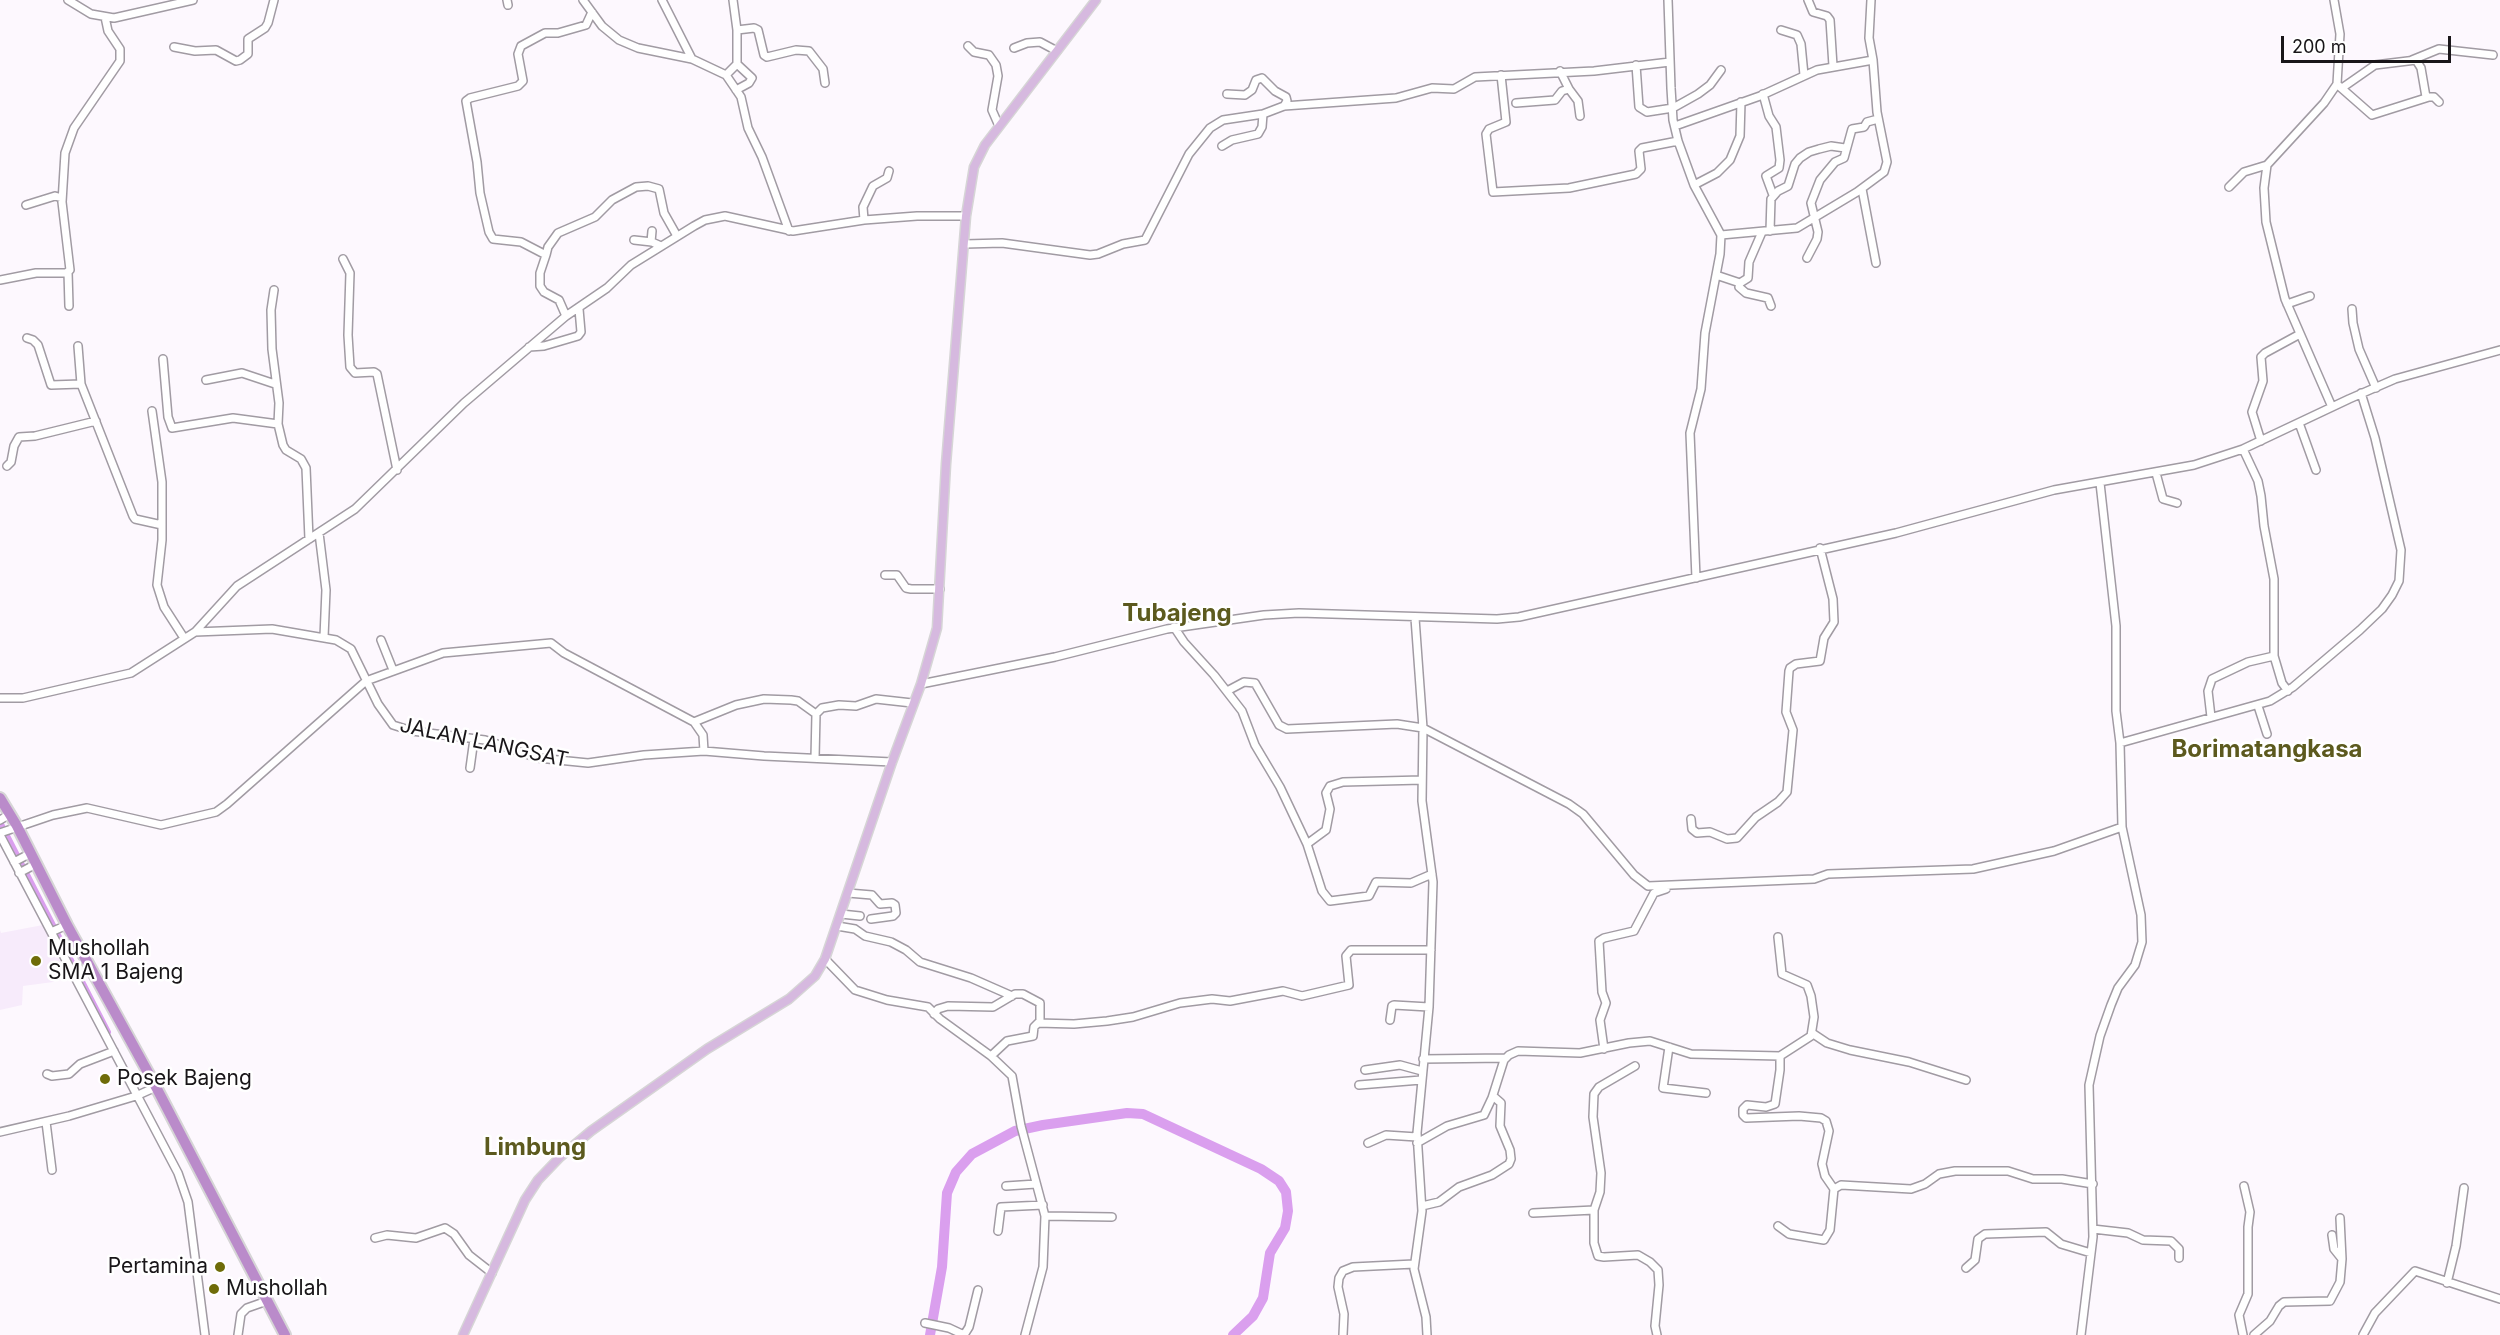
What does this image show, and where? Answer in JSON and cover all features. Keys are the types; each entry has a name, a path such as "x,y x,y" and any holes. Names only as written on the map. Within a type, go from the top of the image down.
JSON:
{"highway":[{"path":"0,798 5,817 14,827 40,875 64,926 285,1335"}],"main road":[{"path":"463,1335 525,1200 538,1180 560,1157 591,1131 718,1041 789,999 811,981 825,959 912,703 921,684 937,628 946,464 966,216 974,167 980,152 1096,0"}],"street":[{"path":"68,0 91,14 105,17 118,17 193,0"},
{"path":"174,47 185,50 216,50 236,61 240,60 248,54 248,39 265,28 268,23 274,0"},
{"path":"583,0 602,26 619,40 638,48 692,59 726,75 741,97 748,128 762,157 789,231"},
{"path":"662,0 692,59"},
{"path":"726,75 737,64 737,30 733,0"},
{"path":"1668,0 1672,108 1678,141 1694,185 1721,235 1705,333 1701,389 1690,433 1696,578"},
{"path":"1808,0 1813,12 1827,16 1830,20 1833,66"},
{"path":"1721,235 1797,228 1862,189 1881,175 1886,168 1869,38 1871,0"},
{"path":"2334,0 2340,34 2339,86 2372,115 2426,97 2433,97 2439,102"},
{"path":"546,255 521,242 497,240 490,236 480,193 466,101 521,84 523,76 518,54 521,46 545,33 558,33 587,25 588,17 592,12"},
{"path":"69,306 70,256 62,198 65,153 74,128 120,61 120,48 106,28 105,17"},
{"path":"737,30 754,28 758,30 764,55 767,57 796,50 809,51 823,69 825,83"},
{"path":"1781,30 1797,35 1801,44 1804,75"},
{"path":"1014,48 1027,43 1040,42 1057,51"},
{"path":"968,46 974,52 989,55 996,65 998,76 992,110 999,126"},
{"path":"2229,187 2244,172 2267,165 2339,86 2375,65 2412,60 2439,49 2493,55"},
{"path":"1675,126 1763,94 1804,75 1833,66 1873,60"},
{"path":"2412,60 2419,63 2426,97"},
{"path":"965,244 1002,243 1089,255 1098,254 1123,244 1145,240 1189,154 1210,128 1223,120 1263,114 1284,106 1396,99 1432,88 1454,89 1475,77 1594,70 1670,62"},
{"path":"736,90 749,83 752,78 737,64"},
{"path":"1636,65 1639,108 1647,112 1672,108 1704,90 1720,70"},
{"path":"1560,71 1578,101 1580,116"},
{"path":"1501,75 1506,122 1489,129 1486,134 1493,192 1569,188 1636,174 1641,169 1639,152 1642,148 1678,141"},
{"path":"1227,94 1235,96 1249,93 1256,80 1262,78 1275,91 1286,97 1287,101 1284,106"},
{"path":"1516,103 1555,100 1562,91 1569,89"},
{"path":"1740,283 1749,276 1749,262 1766,231 1773,195 1766,176 1777,169 1780,160 1776,127 1769,116 1763,94"},
{"path":"1694,185 1718,173 1730,160 1740,136 1741,102"},
{"path":"1222,147 1232,140 1258,134 1262,127 1263,114"},
{"path":"1807,258 1817,239 1818,232 1811,202 1816,186 1835,162 1844,158 1852,129 1864,127 1867,122 1878,119"},
{"path":"1773,195 1788,186 1795,164 1809,152 1831,146 1845,148"},
{"path":"2267,165 2264,189 2266,222 2287,304 2332,406"},
{"path":"864,220 863,207 873,186 887,178 889,171"},
{"path":"566,316 560,300 544,292 540,286 540,273 548,247 558,232 595,217 612,200 636,187 648,186 659,189 664,213 677,236"},
{"path":"1862,189 1876,263"},
{"path":"26,205 55,196 62,198"},
{"path":"0,698 23,698 126,675 144,667 195,632 237,586 349,514 464,403 566,316 607,288 631,265 700,223 719,216 789,231 813,230 864,220 917,216 966,216"},
{"path":"651,242 652,231"},
{"path":"634,240 661,246"},
{"path":"343,259 350,273 348,335 350,368 355,373 374,372 377,374 397,470"},
{"path":"0,280 36,273 68,272"},
{"path":"1716,275 1740,283"},
{"path":"1740,283 1742,291 1768,298 1771,306"},
{"path":"274,290 271,325 275,384 279,402 278,424 286,450 301,459 306,468 309,539"},
{"path":"2287,304 2310,297"},
{"path":"529,347 544,346 578,336 581,332 579,309"},
{"path":"2352,309 2359,349 2376,388"},
{"path":"2261,441 2252,412 2264,381 2261,357 2300,334"},
{"path":"27,338 38,345 51,385 81,384"},
{"path":"78,346 81,384 133,516 135,519 162,525"},
{"path":"921,684 1045,659 1174,627 1282,613 1511,619 1896,533 2054,490 2202,463 2243,449 2332,406 2410,374 2500,350"},
{"path":"163,359 168,417 172,428 237,418 278,424"},
{"path":"206,380 242,373 275,384"},
{"path":"2120,743 2258,706 2288,691 2382,609 2399,581 2400,550 2375,438 2361,393"},
{"path":"152,411 162,474 162,525 157,585 164,607 184,638"},
{"path":"7,466 11,462 14,446 19,437 35,436 96,421"},
{"path":"2299,423 2316,470"},
{"path":"2243,449 2258,481 2274,573 2274,656 2282,683 2288,691"},
{"path":"2156,473 2163,499 2177,503"},
{"path":"2081,1335 2093,1229 2088,1101 2093,1064 2111,1005 2118,988 2135,965 2142,942 2141,915 2122,827 2120,743 2116,711 2115,626 2100,483"},
{"path":"319,532 326,590 324,637"},
{"path":"1691,819 1692,828 1697,833 1710,832 1727,839 1737,838 1756,817 1779,802 1787,792 1793,730 1786,712 1789,671 1796,664 1820,661 1824,638 1834,622 1833,599 1821,548"},
{"path":"885,575 897,575 906,588 940,589"},
{"path":"1415,618 1423,728 1424,824 1431,855 1434,909 1430,1006 1423,1059 1417,1140 1422,1206 1414,1264 1415,1278 1426,1317 1427,1335"},
{"path":"1174,627 1242,711 1255,745 1280,787 1306,844 1322,891 1332,902 1369,896 1376,882 1411,883 1432,874"},
{"name":"JALAN LANGSAT","path":"195,632 272,629 324,637 351,649 378,704 393,724 412,731 500,744 531,756 578,763 704,751 892,762"},
{"path":"381,640 393,670"},
{"path":"205,1335 188,1202 178,1173 1,834 14,827 68,811 87,808 160,825 216,812 366,681 443,653 547,642 694,722 703,735 704,751"},
{"path":"2211,717 2208,691 2212,679 2248,662 2274,656"},
{"path":"1227,691 1244,682 1255,683 1279,725 1284,729 1397,724 1423,728 1569,804 1582,814 1646,885 1814,879 1828,874 1973,869 2057,850 2122,827"},
{"path":"694,722 736,705 764,699 798,701 816,714"},
{"path":"814,758 816,714 823,707 856,706 876,699 912,703"},
{"path":"2258,706 2268,734"},
{"path":"470,768 474,739"},
{"path":"1306,844 1326,830 1330,809 1326,793 1330,786 1343,782 1422,780"},
{"path":"15,861 31,860"},
{"path":"21,872 31,860"},
{"path":"26,882 40,875"},
{"path":"1604,1049 1600,1020 1606,1003 1602,992 1599,941 1634,932 1654,893 1677,889 1679,884"},
{"path":"848,893 872,896 880,904 895,905 896,913 893,916 871,919"},
{"path":"841,914 860,916"},
{"path":"52,932 64,926"},
{"path":"837,926 855,929 865,936 891,942 906,950 920,962 971,978 1012,996"},
{"path":"1423,1059 1506,1058 1518,1051 1568,1054 1650,1041 1691,1054 1780,1056 1809,1038 1812,1034 1814,1017 1809,987 1806,983 1790,979 1782,974 1778,937"},
{"path":"992,1056 1008,1041 1033,1036 1035,1025 1040,1023 1074,1024 1107,1021 1133,1017 1180,1003 1212,999 1230,1000 1283,992 1302,996 1349,985 1346,956 1351,950 1431,950"},
{"path":"825,959 855,990 887,1000 922,1005 992,1056 1012,1076 1023,1135 1045,1216 1042,1268 1025,1335"},
{"path":"934,1014 938,1009 948,1006 993,1007 1012,996 1023,994 1037,1000 1042,1007 1040,1023"},
{"path":"1390,1020 1394,1005 1430,1006"},
{"path":"1812,1034 1827,1043 1909,1062 1966,1080"},
{"path":"1669,1047 1663,1088 1706,1093"},
{"path":"47,1074 52,1076 69,1074 80,1064 114,1051"},
{"path":"1779,1226 1789,1234 1824,1240 1830,1230 1834,1189 1825,1176 1822,1164 1829,1131 1826,1121 1821,1118 1799,1116 1746,1118 1743,1115 1743,1109 1746,1106 1771,1107 1775,1104 1780,1056"},
{"path":"1368,1143 1386,1135 1417,1140 1447,1126 1480,1118 1487,1112 1506,1058"},
{"path":"1365,1070 1400,1065 1422,1071"},
{"path":"1635,1066 1599,1087 1594,1094 1593,1117 1601,1173 1600,1192 1594,1209 1594,1243 1598,1256 1638,1255 1658,1270 1659,1285 1655,1326 1657,1335"},
{"path":"1359,1085 1421,1080"},
{"path":"0,1132 46,1122 152,1089"},
{"path":"1422,1206 1439,1202 1459,1187 1492,1175 1509,1164 1510,1150 1500,1126 1501,1103 1493,1096"},
{"path":"46,1122 52,1170"},
{"path":"1834,1189 1837,1186 1852,1185 1911,1189 1925,1184 1939,1174 1955,1171 2008,1171 2038,1179 2062,1179 2093,1184"},
{"path":"1006,1186 1036,1184"},
{"path":"2243,1335 2239,1315 2248,1294 2250,1216 2244,1186"},
{"path":"2446,1283 2458,1235 2464,1188"},
{"path":"998,1231 1000,1207 1042,1205"},
{"path":"1533,1213 1594,1209"},
{"path":"1045,1216 1112,1216"},
{"path":"2254,1335 2270,1321 2284,1302 2330,1301 2340,1282 2342,1259 2340,1218"},
{"path":"375,1238 387,1234 416,1238 445,1228 454,1234 470,1255 492,1273"},
{"path":"2093,1229 2128,1233 2143,1240 2171,1241 2178,1247 2179,1258"},
{"path":"1966,1268 1976,1260 1978,1239 1986,1234 2046,1232 2061,1244 2091,1253"},
{"path":"2332,1235 2334,1249 2342,1259"},
{"path":"1343,1335 1344,1314 1338,1287 1341,1273 1353,1267 1414,1264"},
{"path":"2363,1335 2374,1312 2415,1271 2500,1299"},
{"path":"927,1323 964,1335 969,1327 978,1290"},
{"path":"238,1335 238,1323 247,1308 267,1301"}],"shaded area":[{"path":"43,925 66,974 53,982 23,986 22,1005 0,1010 0,930 1,933"}],"waterway":[{"path":"0,822 108,1032"},
{"path":"930,1335 942,1267 947,1193 956,1172 972,1154 1015,1131 1127,1113 1143,1114 1261,1169 1279,1181 1286,1192 1288,1211 1285,1228 1270,1253 1263,1298 1253,1316 1233,1335"}],"place":[{"name":"Mushollah SMA 1 Bajeng","path":"36,961"},
{"name":"Posek Bajeng","path":"105,1079"},
{"name":"Pertamina","path":"220,1267"},
{"name":"Mushollah","path":"214,1289"}],"district":[{"name":"Tubajeng","path":"1177,614"},
{"name":"Borimatangkasa","path":"2267,750"},
{"name":"Limbung","path":"535,1148"}]}
